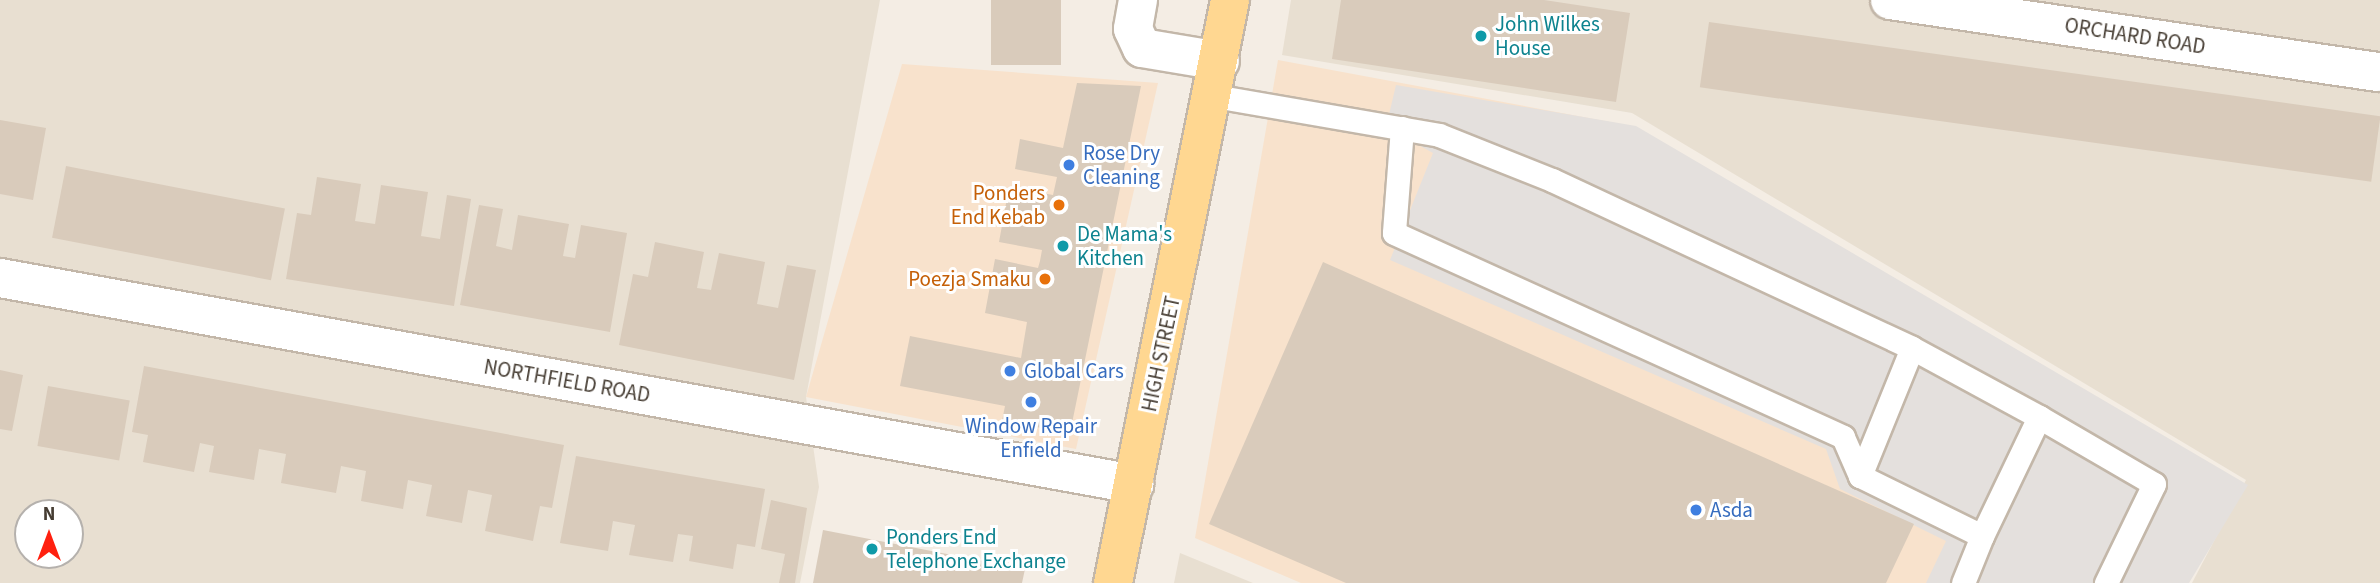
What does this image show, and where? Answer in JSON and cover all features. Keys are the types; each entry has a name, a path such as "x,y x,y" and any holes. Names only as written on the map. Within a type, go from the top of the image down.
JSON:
{"main road":[{"name":"HIGH STREET","path":"1113,583 1217,79 1230,0"}],"street":[{"path":"1138,0 1133,29 1142,48 1217,79"},
{"name":"ORCHARD ROAD","path":"1890,0 2380,72"},
{"name":"NORTHFIELD ROAD","path":"0,278 1134,484"}],"lane":[{"path":"1217,79 1402,128 1439,135 1552,180 1912,348 2039,417 2154,484 2106,583"},
{"path":"1402,128 1394,233 1843,437 1860,476 1982,536"},
{"path":"1860,476 1912,348"},
{"path":"1963,583 1982,536 2039,417"}],"shaded area":[{"path":"0,0 880,0 806,397 819,487 800,583 0,583"},
{"path":"1291,0 2380,0 2380,583 2192,583 2246,480 1632,113 1282,55"},
{"path":"1278,60 1626,125 2171,583 1301,583 1195,538"},
{"path":"902,64 1158,83 1076,449 806,397"},
{"path":"1396,85 1636,126 2248,485 2189,583 1926,583 1946,541 1840,489 1826,449 1390,260 1433,153 1386,127"},
{"path":"1180,553 1253,583 1174,583"}],"building":[{"path":"991,0 1061,0 1061,65 991,65"},
{"name":"John Wilkes House","path":"1341,0 1544,0 1630,13 1616,102 1332,59"},
{"path":"1709,22 2380,116 2371,182 1700,87"},
{"path":"1077,83 1141,86 1070,433 1002,421 1005,406 900,386 910,336 1021,358 1027,322 985,313 995,259 1038,268 1040,261 1042,250 999,242 1009,187 1053,195 1057,177 1015,169 1020,139 1063,148"},
{"path":"0,120 46,128 33,200 0,194"},
{"path":"66,166 285,209 271,280 52,238"},
{"path":"317,177 361,184 355,221 375,224 381,185 428,192 421,236 440,239 447,195 471,199 454,306 286,279 297,213 311,215"},
{"path":"479,205 503,209 496,246 512,250 518,215 569,224 563,256 575,258 581,225 627,233 610,332 460,305"},
{"path":"655,242 704,252 697,288 711,290 719,253 765,262 757,304 778,308 787,265 816,270 794,380 619,345 633,274 648,277"},
{"path":"1323,262 1914,524 1886,583 1346,583 1209,524"},
{"path":"144,366 564,445 552,508 540,506 533,541 485,531 492,495 468,490 462,523 426,516 432,485 408,480 403,509 361,501 366,471 341,466 336,493 281,483 286,454 259,449 254,480 209,472 214,446 200,443 194,472 143,462 148,435 132,432"},
{"path":"0,370 23,375 12,431 0,429"},
{"path":"48,386 130,400 119,460 37,446"},
{"path":"576,456 765,489 755,547 737,544 733,569 689,561 693,536 678,534 673,562 629,555 635,525 613,521 608,551 560,543"},
{"path":"771,500 807,508 795,583 779,583 785,554 761,549"},
{"name":"Ponders End Telephone Exchange","path":"823,530 1025,569 1022,583 813,583"}],"place":[{"name":"John Wilkes House","path":"1481,36"},
{"name":"Rose Dry Cleaning","path":"1069,165"},
{"name":"Ponders End Kebab","path":"1059,205"},
{"name":"De Mama's Kitchen","path":"1063,246"},
{"name":"Poezja Smaku","path":"1045,279"},
{"name":"Global Cars","path":"1010,371"},
{"name":"Window Repair Enfield","path":"1031,402"},
{"name":"Asda","path":"1696,510"},
{"name":"Ponders End Telephone Exchange","path":"872,549"}]}
